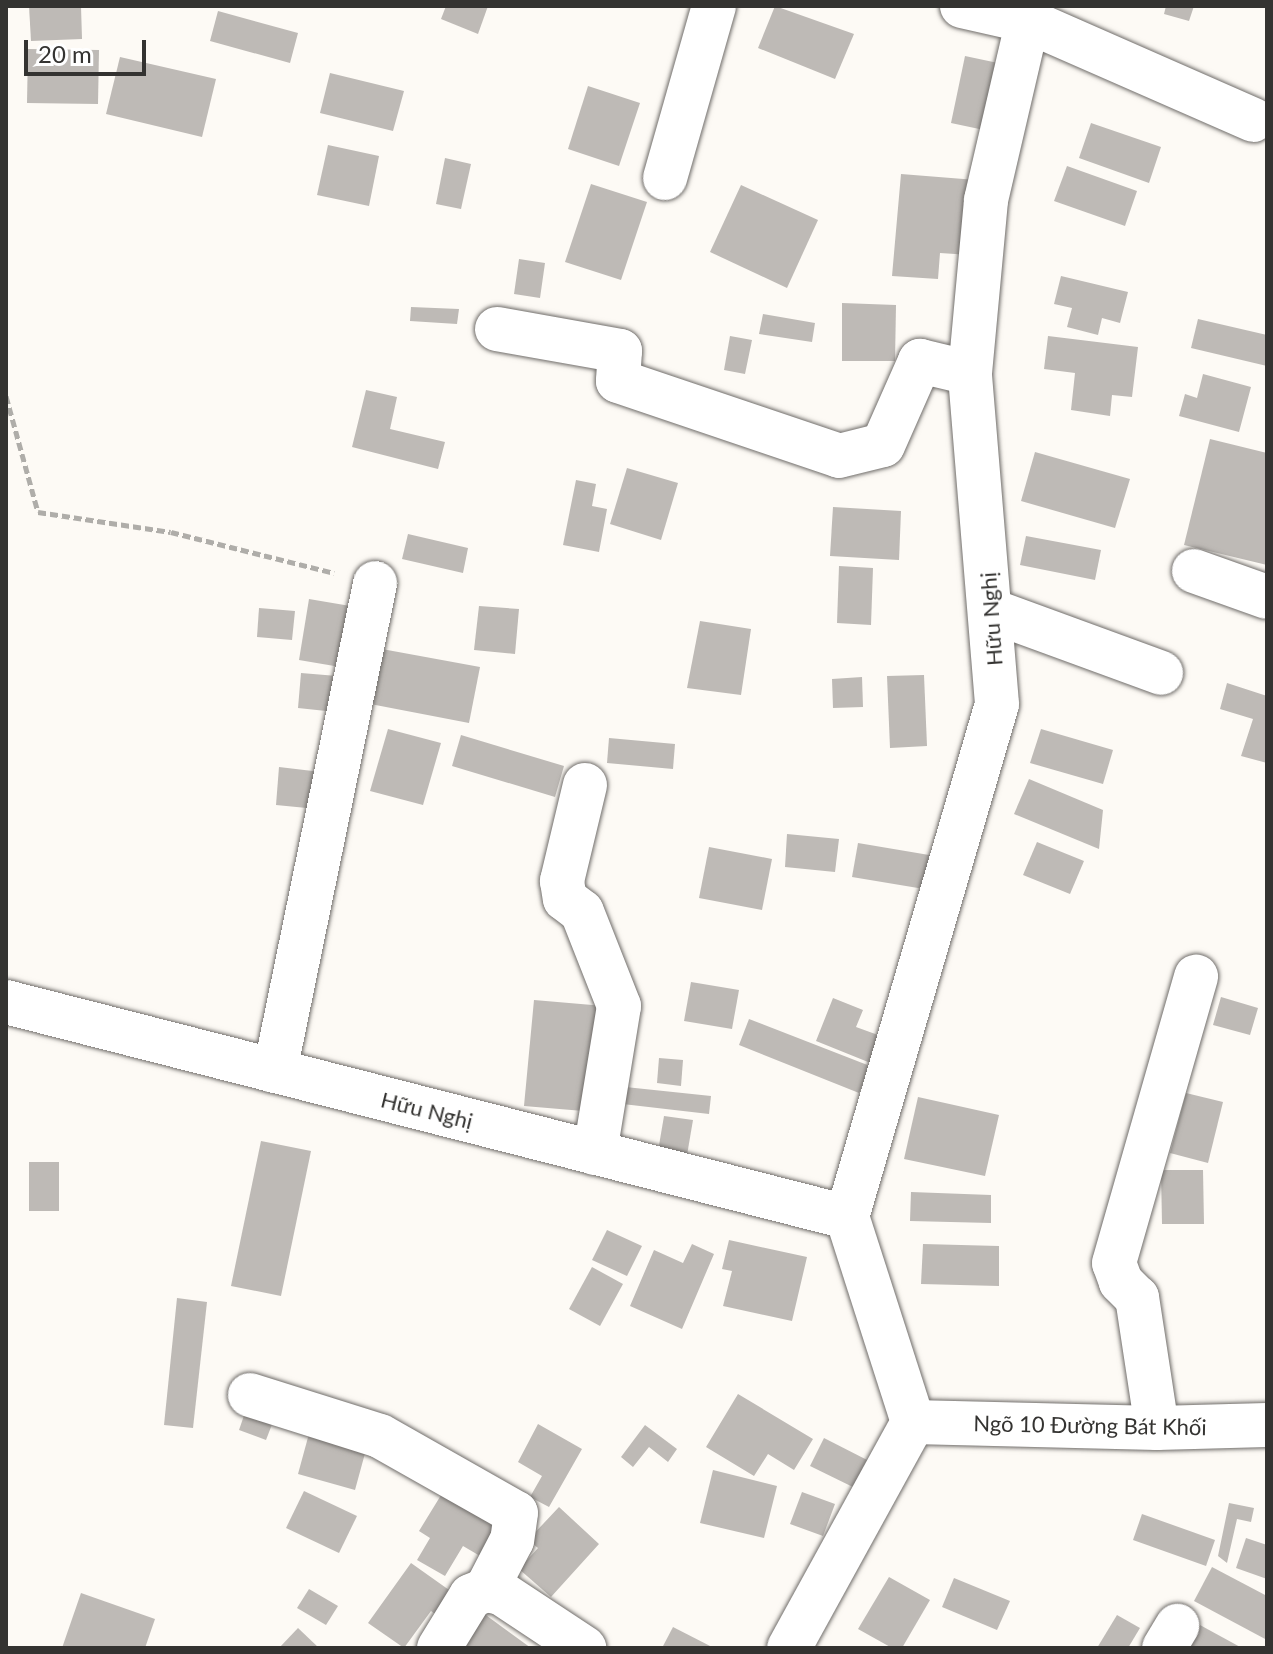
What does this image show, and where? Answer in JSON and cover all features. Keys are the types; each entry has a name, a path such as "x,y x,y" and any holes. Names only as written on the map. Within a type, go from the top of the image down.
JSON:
{"street":[{"path":"665,178 714,6"},
{"path":"962,6 1029,14 1253,120"},
{"name":"Hữu Nghị","path":"6,1002 847,1217 997,704 992,611 970,373 986,200 1029,14"},
{"path":"497,329 620,351 618,381 839,456 883,445 920,361 970,373"},
{"path":"1194,571 1267,597"},
{"path":"275,1071 375,583"},
{"path":"992,611 1161,673"},
{"path":"585,785 562,881 565,899 582,912 619,1006 595,1153"},
{"path":"1157,1428 1137,1298 1121,1282 1114,1263 1196,977"},
{"path":"789,1648 913,1422 847,1217"},
{"path":"250,1395 380,1436 516,1513 512,1540 486,1590"},
{"name":"Ngõ 10 Đường Bát Khối","path":"913,1422 1157,1428 1267,1425"},
{"path":"439,1648 471,1596 486,1590 501,1593 584,1648"}],"path":[{"path":"6,396 38,512 171,532 375,583"}],"building":[{"path":"29,6 81,6 82,39 31,41"},
{"path":"446,6 488,6 478,34 441,19"},
{"path":"775,6 854,34 835,79 758,48"},
{"path":"1166,6 1194,6 1189,21 1164,14"},
{"path":"218,11 298,33 290,63 210,41"},
{"path":"28,49 99,50 98,104 27,103"},
{"path":"965,56 998,63 984,130 951,123"},
{"path":"120,57 216,79 202,137 106,114"},
{"path":"330,73 404,91 393,131 320,113"},
{"path":"588,86 640,103 619,166 568,149"},
{"path":"1091,123 1161,147 1149,183 1079,158"},
{"path":"328,145 379,156 369,206 317,195"},
{"path":"445,158 471,164 461,209 436,204"},
{"path":"1067,166 1137,191 1125,226 1054,201"},
{"path":"901,174 976,180 970,255 940,253 938,279 892,276"},
{"path":"591,184 647,202 621,280 565,262"},
{"path":"741,185 818,220 787,288 710,252"},
{"path":"519,259 545,263 540,298 514,294"},
{"path":"1061,276 1128,292 1120,323 1102,318 1098,335 1067,327 1072,308 1054,304"},
{"path":"842,303 896,305 895,361 842,361"},
{"path":"411,307 459,309 457,324 410,321"},
{"path":"763,314 815,323 812,342 759,334"},
{"path":"1198,319 1267,335 1267,366 1191,348"},
{"path":"730,336 752,340 745,374 724,370"},
{"path":"1048,336 1138,347 1132,397 1112,395 1110,416 1071,410 1075,373 1044,369"},
{"path":"1203,374 1251,387 1239,432 1179,416 1185,394 1197,398"},
{"path":"366,390 397,397 390,429 445,442 438,469 352,447"},
{"path":"1210,439 1267,453 1267,565 1184,545"},
{"path":"1035,452 1130,479 1115,528 1021,501"},
{"path":"627,468 678,483 661,540 610,524"},
{"path":"576,480 596,484 592,506 607,509 599,552 563,545"},
{"path":"833,507 901,511 899,560 830,556"},
{"path":"408,534 468,548 463,573 402,559"},
{"path":"1026,536 1101,550 1095,580 1020,565"},
{"path":"839,566 873,568 871,625 837,623"},
{"path":"309,599 362,608 352,669 299,660"},
{"path":"479,606 519,609 515,654 474,650"},
{"path":"259,608 295,611 292,640 257,637"},
{"path":"700,621 751,629 741,695 687,688"},
{"path":"371,647 480,667 469,723 360,702"},
{"path":"301,673 349,677 345,713 298,708"},
{"path":"924,675 927,746 890,748 887,676"},
{"path":"862,677 863,707 833,708 832,679"},
{"path":"1227,683 1267,696 1267,763 1241,756 1253,719 1220,709"},
{"path":"388,729 441,743 423,805 370,791"},
{"path":"1041,729 1113,750 1103,784 1030,763"},
{"path":"461,735 564,766 555,797 452,766"},
{"path":"609,738 675,744 673,769 607,763"},
{"path":"279,767 321,772 317,809 276,805"},
{"path":"1029,779 1103,810 1099,849 1014,814"},
{"path":"787,834 839,839 835,872 785,867"},
{"path":"1037,842 1084,861 1070,894 1023,875"},
{"path":"858,843 935,856 930,890 852,877"},
{"path":"709,847 772,859 762,910 699,898"},
{"path":"691,982 739,990 732,1029 684,1021"},
{"path":"1221,997 1258,1008 1250,1035 1213,1025"},
{"path":"833,998 863,1010 856,1027 889,1039 878,1066 816,1041"},
{"path":"534,1000 604,1006 595,1112 524,1106"},
{"path":"749,1019 870,1066 859,1093 739,1045"},
{"path":"659,1058 683,1060 681,1086 657,1083"},
{"path":"616,1086 711,1096 709,1114 614,1103"},
{"path":"1186,1093 1223,1102 1208,1163 1170,1153"},
{"path":"918,1097 999,1115 985,1176 904,1159"},
{"path":"664,1116 693,1120 686,1161 657,1157"},
{"path":"261,1141 311,1151 281,1296 231,1286"},
{"path":"29,1162 59,1162 59,1211 29,1211"},
{"path":"1161,1170 1203,1170 1204,1224 1162,1224"},
{"path":"911,1192 991,1195 991,1223 910,1221"},
{"path":"607,1230 642,1246 627,1276 592,1260"},
{"path":"729,1240 807,1257 792,1321 723,1306 732,1271 722,1269"},
{"path":"692,1244 714,1254 682,1329 630,1306 654,1250 683,1263"},
{"path":"923,1244 999,1246 999,1286 921,1284"},
{"path":"592,1267 623,1284 600,1326 569,1309"},
{"path":"177,1298 207,1302 193,1428 164,1425"},
{"path":"738,1394 813,1439 794,1470 768,1454 754,1476 706,1447"},
{"path":"248,1404 276,1414 266,1440 239,1430"},
{"path":"538,1424 582,1449 549,1507 530,1497 542,1476 518,1462"},
{"path":"645,1425 677,1449 668,1462 649,1447 633,1467 621,1457"},
{"path":"310,1430 367,1446 355,1490 298,1474"},
{"path":"824,1438 873,1463 859,1490 810,1466"},
{"path":"713,1470 777,1486 764,1538 700,1523"},
{"path":"446,1487 514,1525 492,1563 463,1546 445,1576 417,1560 430,1538 419,1531"},
{"path":"304,1491 357,1516 339,1553 286,1528"},
{"path":"802,1492 835,1504 823,1536 790,1524"},
{"path":"1229,1503 1254,1508 1251,1522 1237,1519 1227,1563 1218,1556"},
{"path":"559,1507 599,1544 551,1597 519,1569 538,1548 528,1540"},
{"path":"1142,1514 1215,1540 1206,1566 1133,1540"},
{"path":"1246,1538 1267,1545 1267,1579 1236,1568"},
{"path":"411,1563 466,1602 450,1625 431,1611 404,1648 368,1623"},
{"path":"1212,1567 1267,1596 1267,1640 1194,1601"},
{"path":"889,1577 930,1600 902,1648 892,1648 858,1629"},
{"path":"954,1578 1010,1601 997,1630 942,1607"},
{"path":"309,1589 338,1606 326,1625 297,1608"},
{"path":"81,1593 155,1619 145,1648 62,1648"},
{"path":"483,1613 531,1648 456,1648"},
{"path":"1117,1615 1140,1628 1128,1648 1097,1648"},
{"path":"1189,1619 1242,1648 1173,1648"},
{"path":"673,1627 714,1648 662,1648"},
{"path":"298,1628 319,1648 279,1648"}]}
